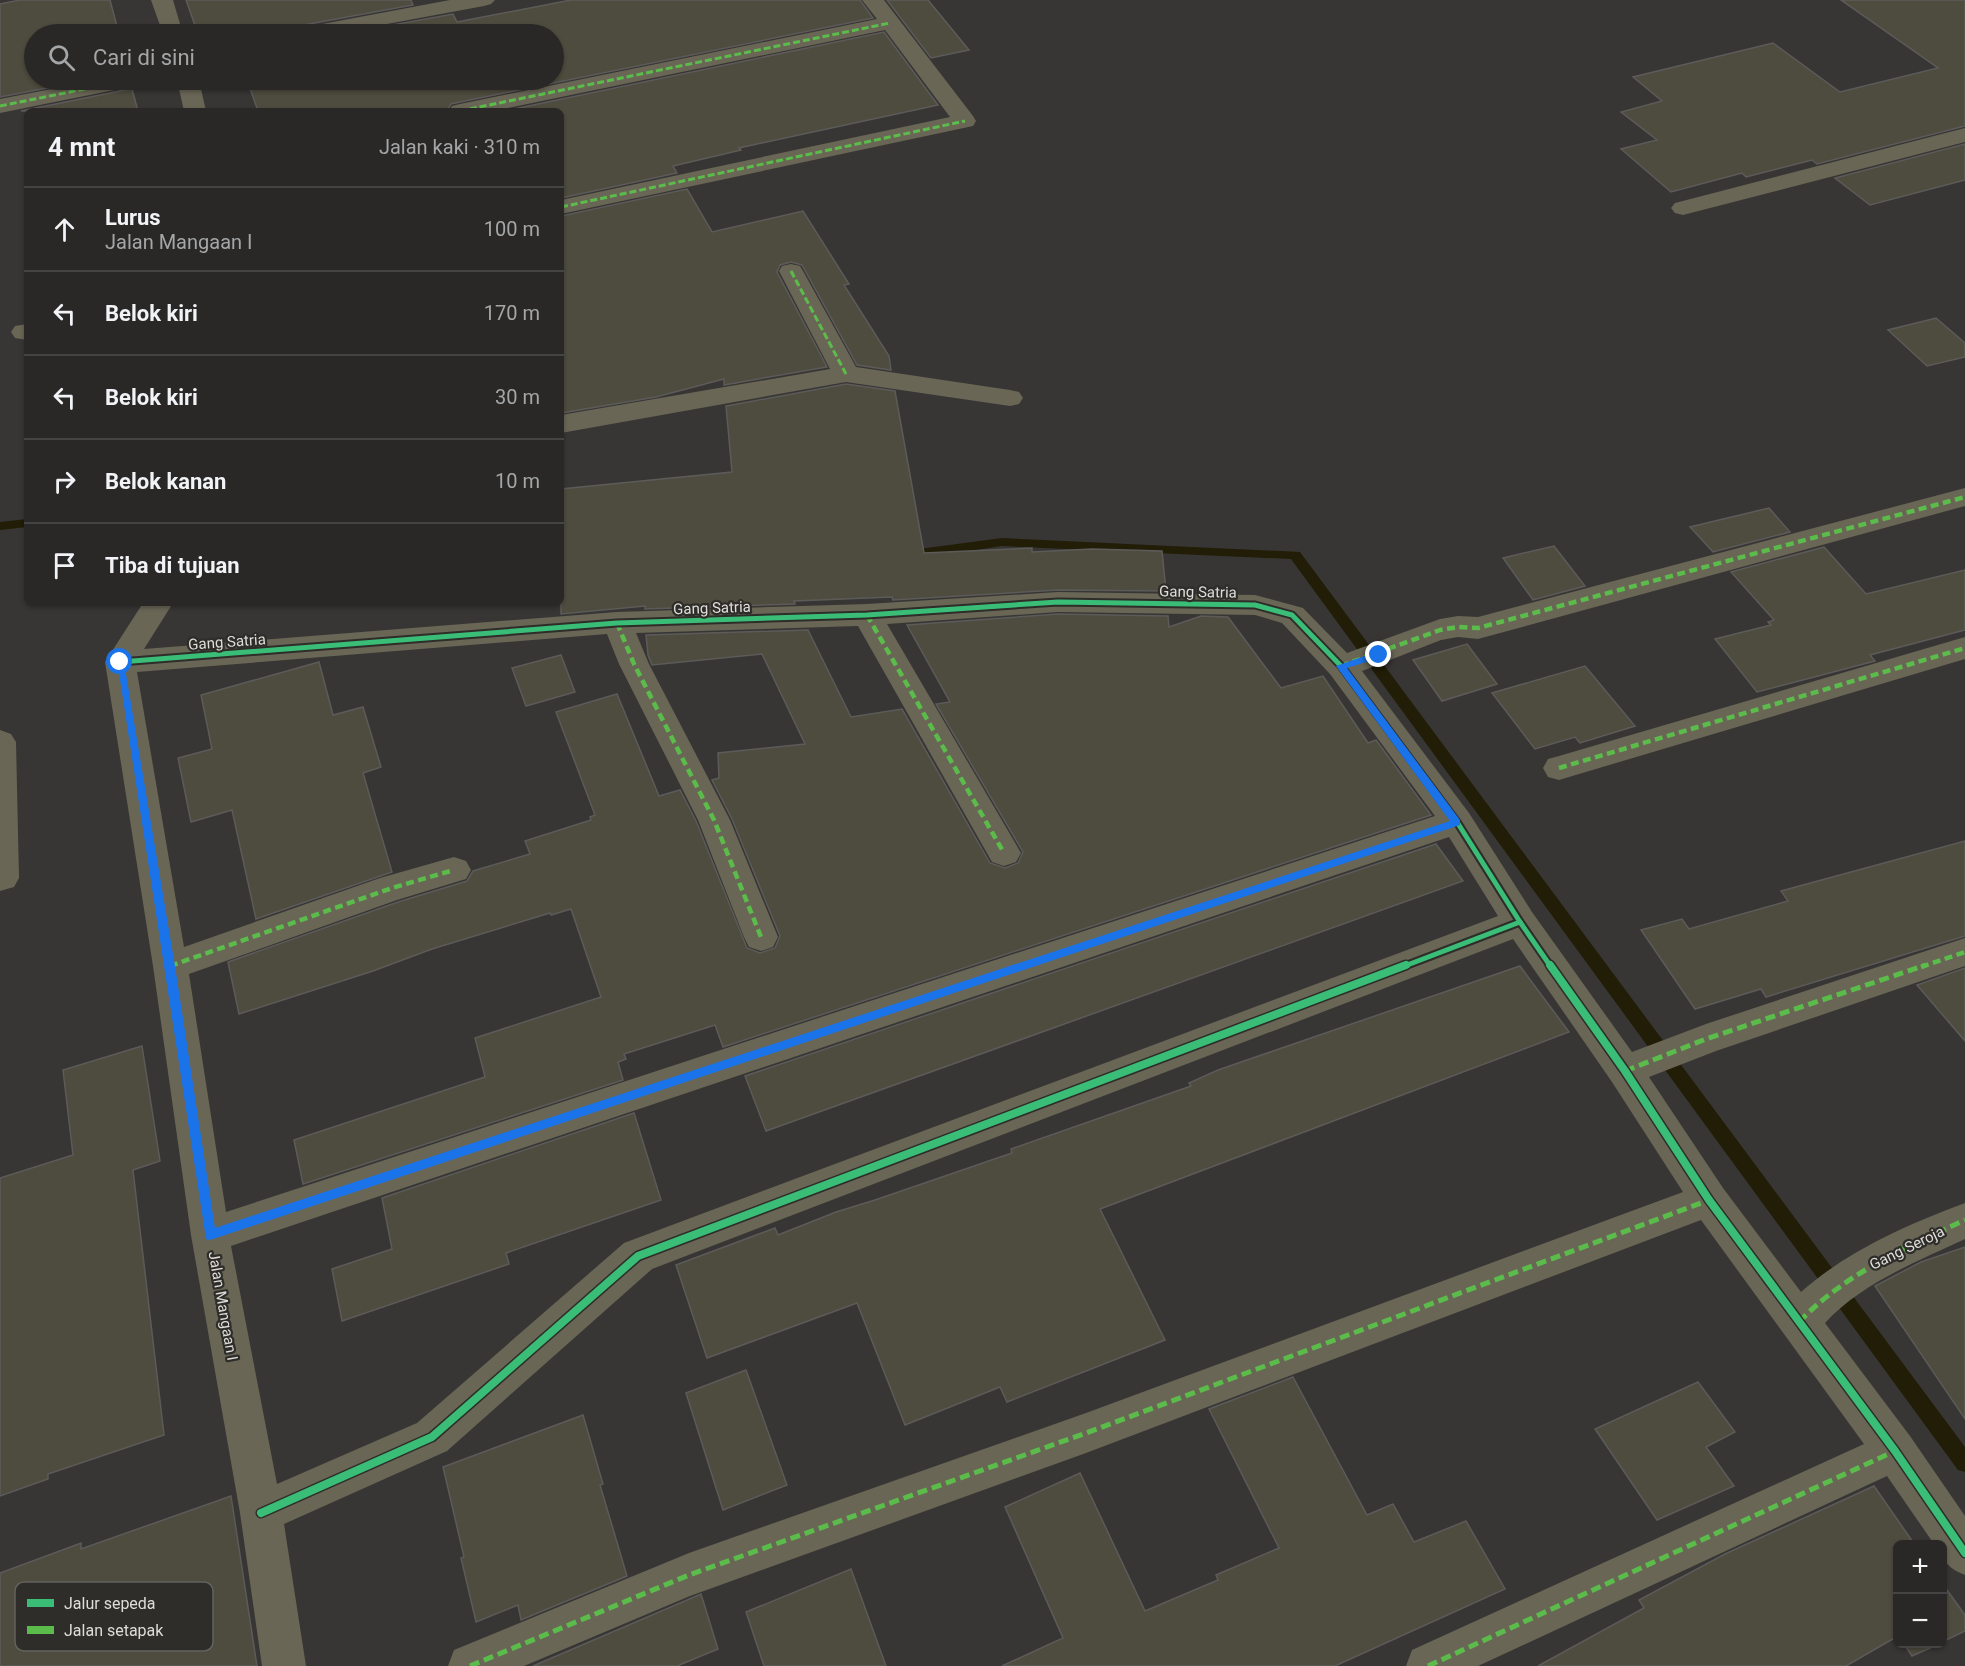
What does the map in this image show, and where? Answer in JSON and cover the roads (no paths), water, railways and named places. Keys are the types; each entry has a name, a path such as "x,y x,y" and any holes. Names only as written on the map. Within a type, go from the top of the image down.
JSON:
{"street":[{"path":"162,0 169,24"},
{"path":"355,24 484,0"},
{"path":"564,206 965,121 873,0"},
{"path":"564,90 890,23"},
{"path":"0,106 32,106 92,90"},
{"path":"190,90 194,108"},
{"path":"475,108 563,90"},
{"path":"1683,208 1965,135"},
{"path":"791,271 846,374"},
{"path":"564,423 846,374 1010,398"},
{"path":"1358,661 1411,640 1453,627 1478,628 1965,497"},
{"name":"Gang Satria","path":"120,662 618,623 867,615 1058,602 1255,605 1292,615 1358,661 1520,922 1631,1067 1709,1200 1806,1313 1895,1451 1965,1553"},
{"path":"120,662 156,606"},
{"path":"867,615 1004,853"},
{"path":"618,623 634,664 714,820 761,937"},
{"path":"1559,768 1965,648"},
{"name":"Jalan Mangaan I","path":"120,662 170,966 210,1235 261,1513 284,1666"},
{"path":"0,742 2,878"},
{"path":"210,1235 1456,822"},
{"path":"170,966 392,888 454,870"},
{"path":"261,1513 432,1437 638,1256 1520,922"},
{"path":"1631,1067 1706,1039 1965,952"},
{"path":"470,1666 689,1575 1086,1433 1709,1200"},
{"name":"Gang Seroja","path":"1806,1313 1848,1277 1965,1220"},
{"path":"1428,1666 1895,1451"}],"waterway":[{"path":"0,526 24,523"},
{"path":"904,556 1002,542 1295,555 1965,1463"}]}
